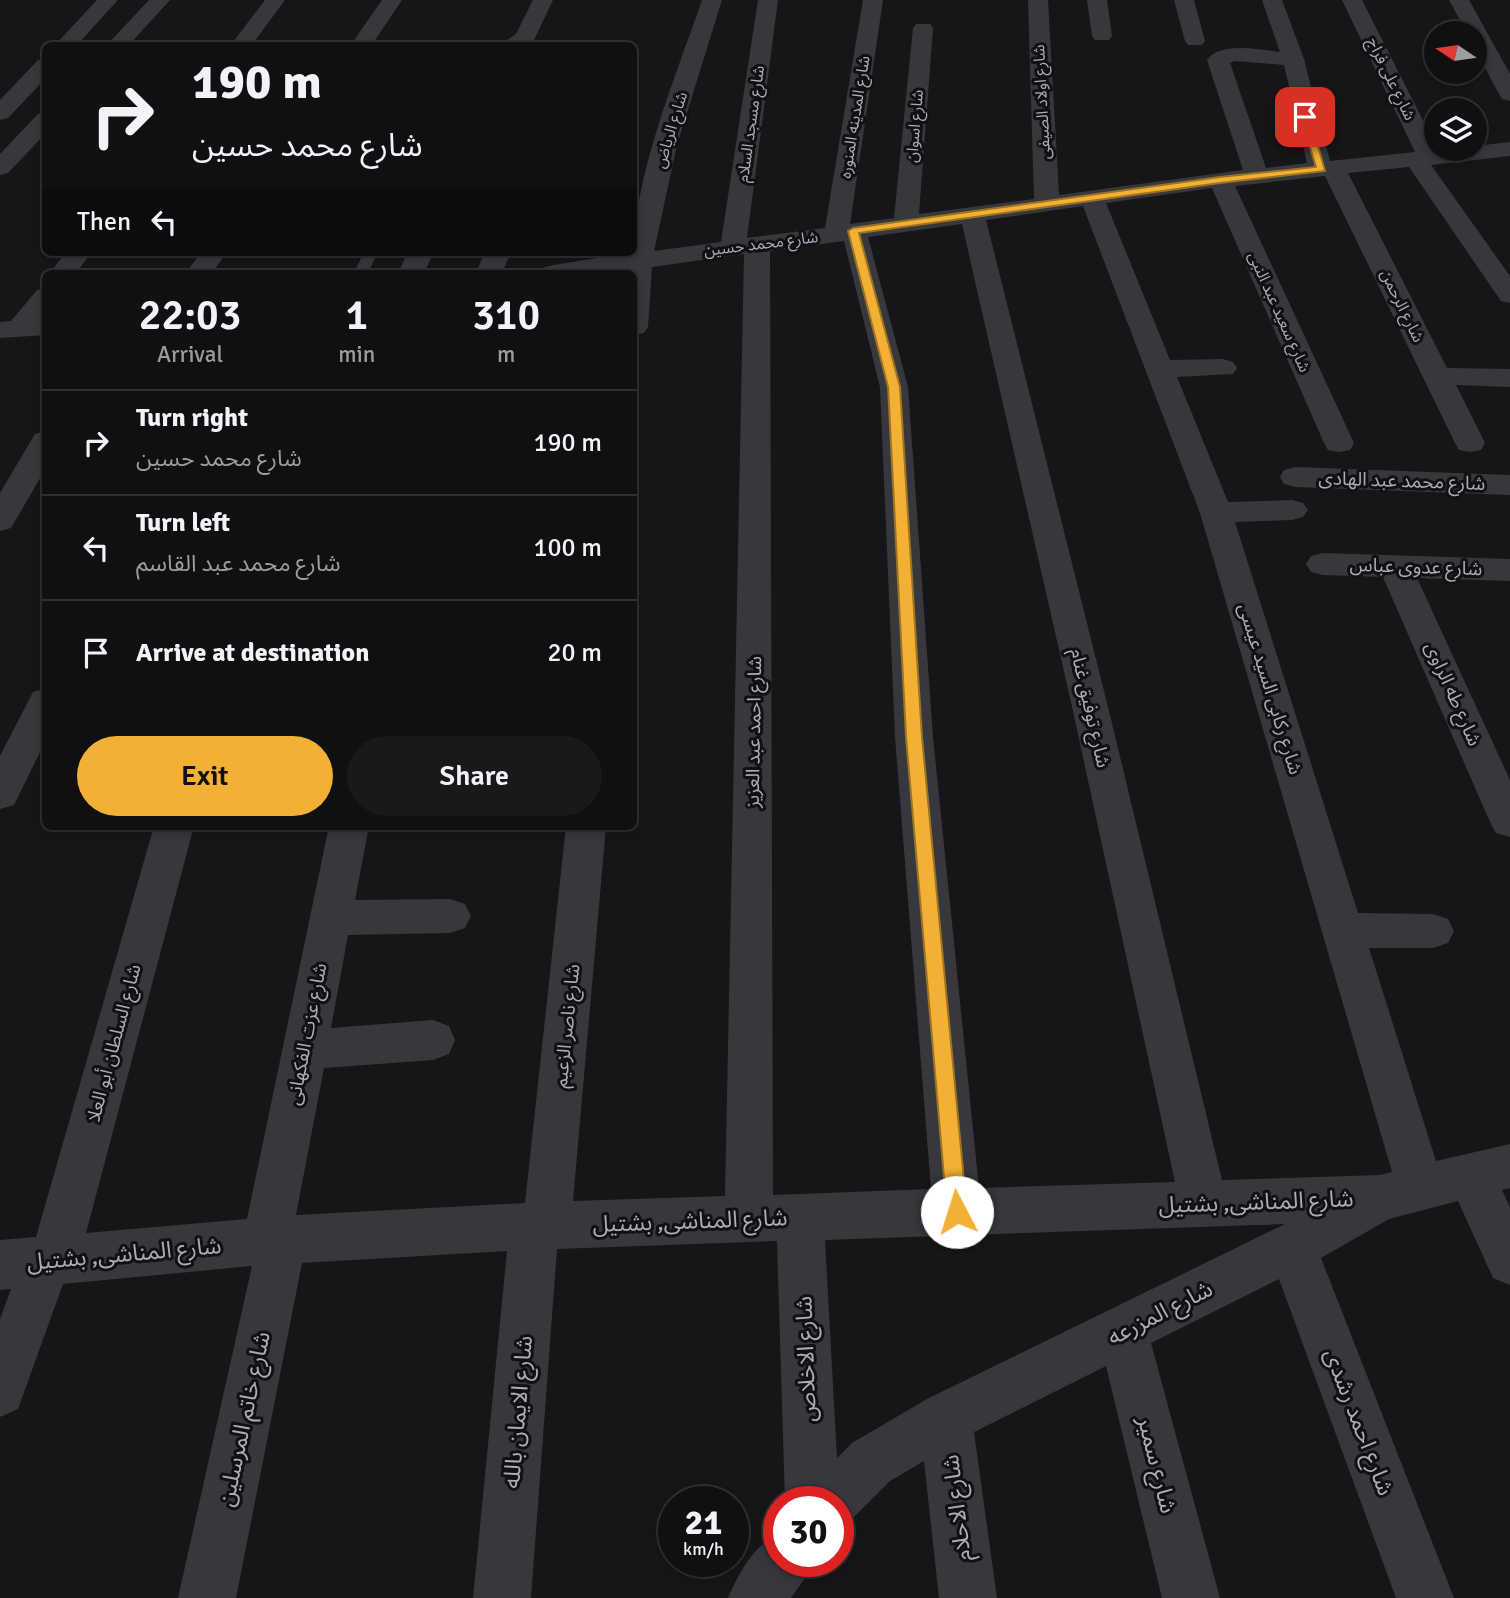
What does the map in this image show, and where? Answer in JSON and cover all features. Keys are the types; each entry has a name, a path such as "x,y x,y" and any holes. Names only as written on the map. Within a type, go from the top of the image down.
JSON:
{"street":[{"path":"68,42 108,0"},
{"path":"120,42 160,0"},
{"path":"243,42 275,0"},
{"path":"363,42 392,0"},
{"path":"525,37 543,0"},
{"name":"شارع الرياض","path":"639,261 665,145 712,0"},
{"name":"شارع مسجد السلام","path":"745,246 768,0"},
{"name":"شارع المدينه المنوره","path":"845,233 873,0"},
{"name":"شارع اولاد الصيفى","path":"1038,0 1047,205"},
{"path":"1097,0 1102,36"},
{"path":"1184,0 1195,41"},
{"name":"شارع الرحمن","path":"1272,0 1293,59 1309,131 1470,443"},
{"name":"شارع على فراج","path":"1352,0 1423,159 1510,295"},
{"path":"1459,0 1510,94"},
{"name":"شارع اسوان","path":"906,224 923,28"},
{"path":"1257,176 1218,60 1220,57 1234,55 1293,59"},
{"path":"0,113 42,69"},
{"path":"0,168 42,123"},
{"name":"شارع محمد حسين","path":"575,270 1220,180 1510,149"},
{"name":"شارع سعيد عبد النبى","path":"1220,180 1339,443"},
{"name":"شارع ركابى السيد عيسى","path":"1092,198 1216,513 1343,930 1401,1193"},
{"name":"شارع توفيق غنام","path":"972,215 1094,724 1204,1203"},
{"path":"845,233 894,387 914,737 957,1212"},
{"name":"شارع احمد عبد العزيز","path":"745,246 749,1219"},
{"path":"65,270 76,256"},
{"path":"637,287 639,261"},
{"path":"22,329 42,302"},
{"path":"1160,369 1223,368"},
{"path":"1436,376 1510,378"},
{"path":"0,521 42,447"},
{"name":"شارع محمد عبد الهادى","path":"1295,477 1510,485"},
{"path":"1216,513 1292,510"},
{"name":"شارع عدوى عباس","path":"1323,564 1510,570"},
{"name":"شارع طه الراوى","path":"1395,566 1510,822"},
{"path":"0,794 42,709"},
{"name":"شارع السلطان أبو العلا","path":"0,1391 33,1262 173,830"},
{"name":"شارع عزت الفكهانى","path":"274,1241 304,1051 348,830"},
{"name":"شارع ناصر الزعيم","path":"541,1226 586,830"},
{"path":"330,918 450,916"},
{"path":"1343,930 1433,931"},
{"path":"304,1051 433,1040"},
{"path":"1490,1170 1510,1261"},
{"name":"شارع المزرعه","path":"847,1486 871,1462 946,1418 1401,1193 1490,1170"},
{"name":"شارع المناشى, بشتيل","path":"33,1262 274,1241 541,1226 1204,1203 1401,1193"},
{"name":"شارع الاخلاص","path":"800,1217 811,1486"},
{"name":"شارع الايمان بالله","path":"502,1598 541,1226"},
{"name":"شارع خاتم المرسلين","path":"207,1598 274,1241"},
{"name":"شارع احمد رشدى","path":"1292,1247 1425,1598"},
{"name":"شارع سمير","path":"1123,1332 1191,1598"},
{"name":"شارع الاحلام","path":"946,1418 968,1598"},
{"path":"757,1598 772,1577"}],"route":[{"path":"957,1212 914,737 894,387 853,231 1220,180 1321,169 1305,117"}]}
